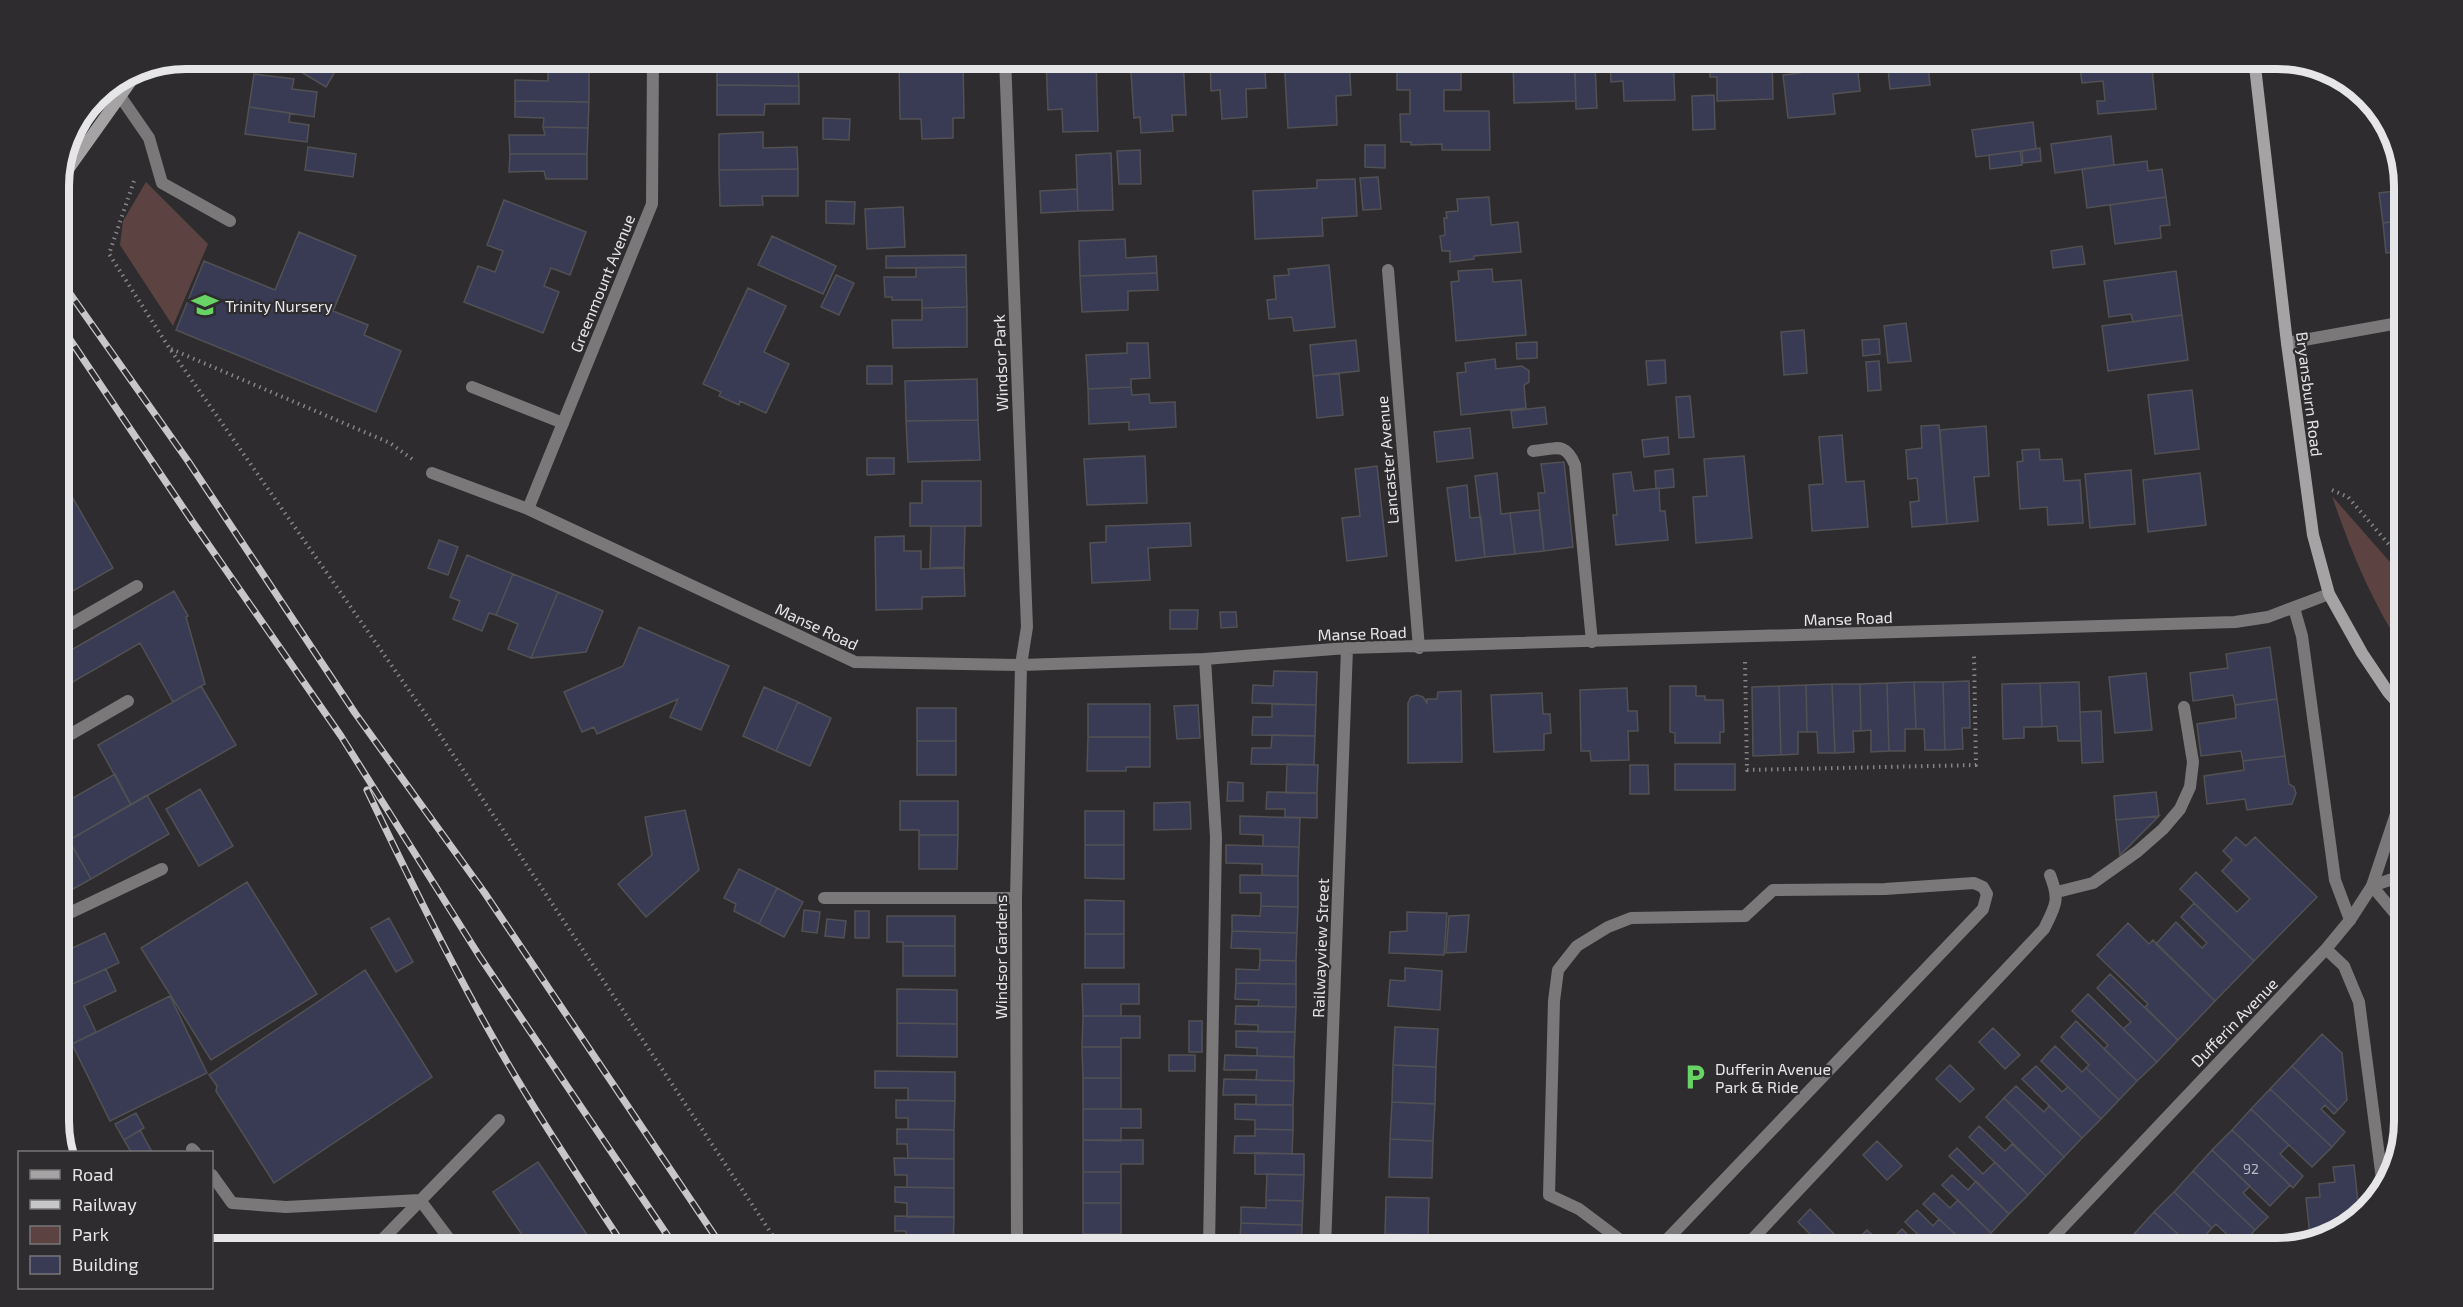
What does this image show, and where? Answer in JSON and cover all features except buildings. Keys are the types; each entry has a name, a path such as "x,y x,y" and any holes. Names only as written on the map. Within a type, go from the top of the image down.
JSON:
{"main road":[{"name":"Bryansburn Road","path":"2255,69 2287,343 2313,535 2329,594 2362,653 2394,699"},
{"path":"71,165 129,84"}],"street":[{"name":"Greenmount Avenue","path":"528,509 652,204 653,69"},
{"name":"Windsor Park","path":"1005,69 1028,627 1021,665"},
{"path":"120,96 149,138 162,183 230,221"},
{"name":"Lancaster Avenue","path":"1388,270 1419,648"},
{"path":"2287,343 2394,324"},
{"path":"472,387 563,423"},
{"path":"1533,451 1562,448 1570,452 1575,465 1592,642"},
{"name":"Manse Road","path":"432,473 528,509 855,662 1021,665 1205,659 1347,648 1419,648 2235,622 2268,617 2329,594"},
{"path":"69,625 137,585"},
{"path":"2294,608 2302,636 2335,880 2350,920"},
{"name":"Railwayview Street","path":"1325,1238 1347,648"},
{"path":"1205,659 1216,837 1209,1238"},
{"name":"Windsor Gardens","path":"1017,1238 1016,898 1021,665"},
{"path":"69,735 128,701"},
{"path":"2057,892 2093,883 2138,851 2163,829 2180,809 2190,787 2193,762 2184,707"},
{"name":"Dufferin Avenue","path":"2055,1236 2326,949 2350,920 2372,886 2394,819"},
{"path":"69,913 162,869"},
{"path":"1753,1238 2044,929 2055,909 2057,892 2050,875"},
{"path":"2394,878 2372,886 2394,912"},
{"path":"1618,1238 1579,1209 1549,1195 1554,1001 1558,970 1576,946 1608,927 1631,918 1745,916 1773,890 1885,889 1974,883 1983,887 1987,894 1983,909 1669,1238"},
{"path":"824,898 1016,898"},
{"path":"2326,949 2344,966 2359,1002 2381,1174"},
{"path":"384,1238 499,1120"},
{"path":"213,1176 232,1203 286,1207 420,1200"},
{"path":"420,1200 448,1238"}],"path":[{"path":"134,180 109,254 170,349 434,726 774,1238"},
{"path":"170,349 390,443 432,473"},
{"path":"2304,478 2348,497 2394,550"},
{"path":"1744,638 1747,770 1976,765 1973,631"}],"green space":[{"path":"146,182 208,244 173,326 120,245 123,221"},
{"path":"2332,496 2394,567 2394,634 2363,576"}],"railway":[{"path":"69,292 188,461 355,713 484,892 716,1238"},
{"path":"69,338 341,736 480,957 669,1238"},
{"path":"367,790 425,910 487,1027 537,1111 619,1238"}],"place":[{"name":"Trinity Nursery","path":"205,305"},
{"name":"Dufferin Avenue Park & Ride","path":"1695,1077"}]}
